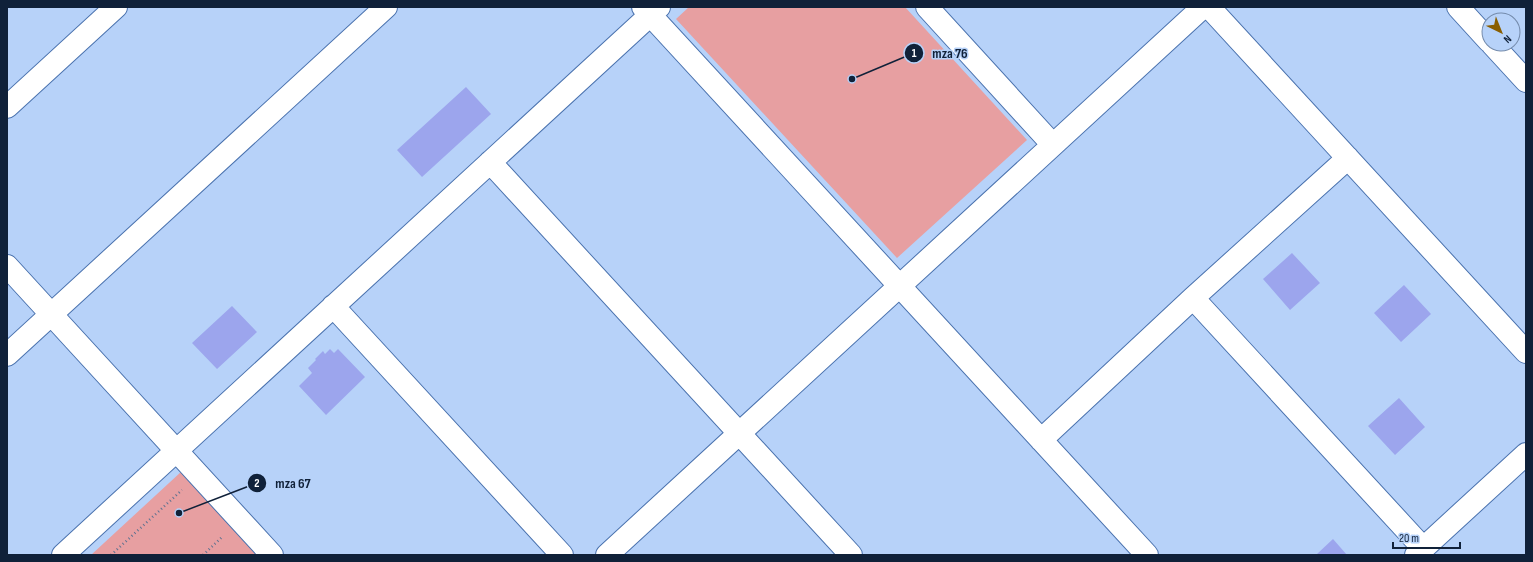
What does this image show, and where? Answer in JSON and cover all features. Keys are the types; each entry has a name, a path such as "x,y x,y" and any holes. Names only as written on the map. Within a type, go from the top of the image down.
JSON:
{"street":[{"path":"7,107 116,7"},
{"path":"7,355 386,7"},
{"path":"927,7 1054,145"},
{"path":"608,555 1203,7"},
{"path":"1209,7 1526,352"},
{"path":"1458,7 1481,32"},
{"path":"63,555 490,162 651,10 900,286 1147,555"},
{"path":"1499,52 1526,81"},
{"path":"1041,440 1348,158"},
{"path":"490,162 851,555"},
{"path":"7,266 272,555"},
{"path":"1194,298 1419,552 1526,454"},
{"path":"333,306 562,555"}],"path":[{"path":"111,555 181,490"},
{"path":"203,555 224,535"}],"shaded area":[{"path":"689,7 905,7 1027,140 897,258 676,19"},
{"path":"182,471 260,555 91,555"}],"building":[{"path":"466,87 491,114 422,177 397,150"},
{"path":"1292,253 1320,283 1290,310 1263,279"},
{"path":"1404,285 1431,314 1401,342 1374,313"},
{"path":"232,306 257,332 217,369 192,343"},
{"path":"330,349 334,353 338,349 365,377 326,415 299,386 312,373 308,368 316,360 315,359 323,351 325,354"},
{"path":"1399,398 1425,427 1395,455 1368,426"},
{"path":"1333,539 1347,555 1316,555 1317,554"}],"place":[{"name":"mza 76","path":"852,79"},
{"name":"mza 67","path":"179,513"}]}
